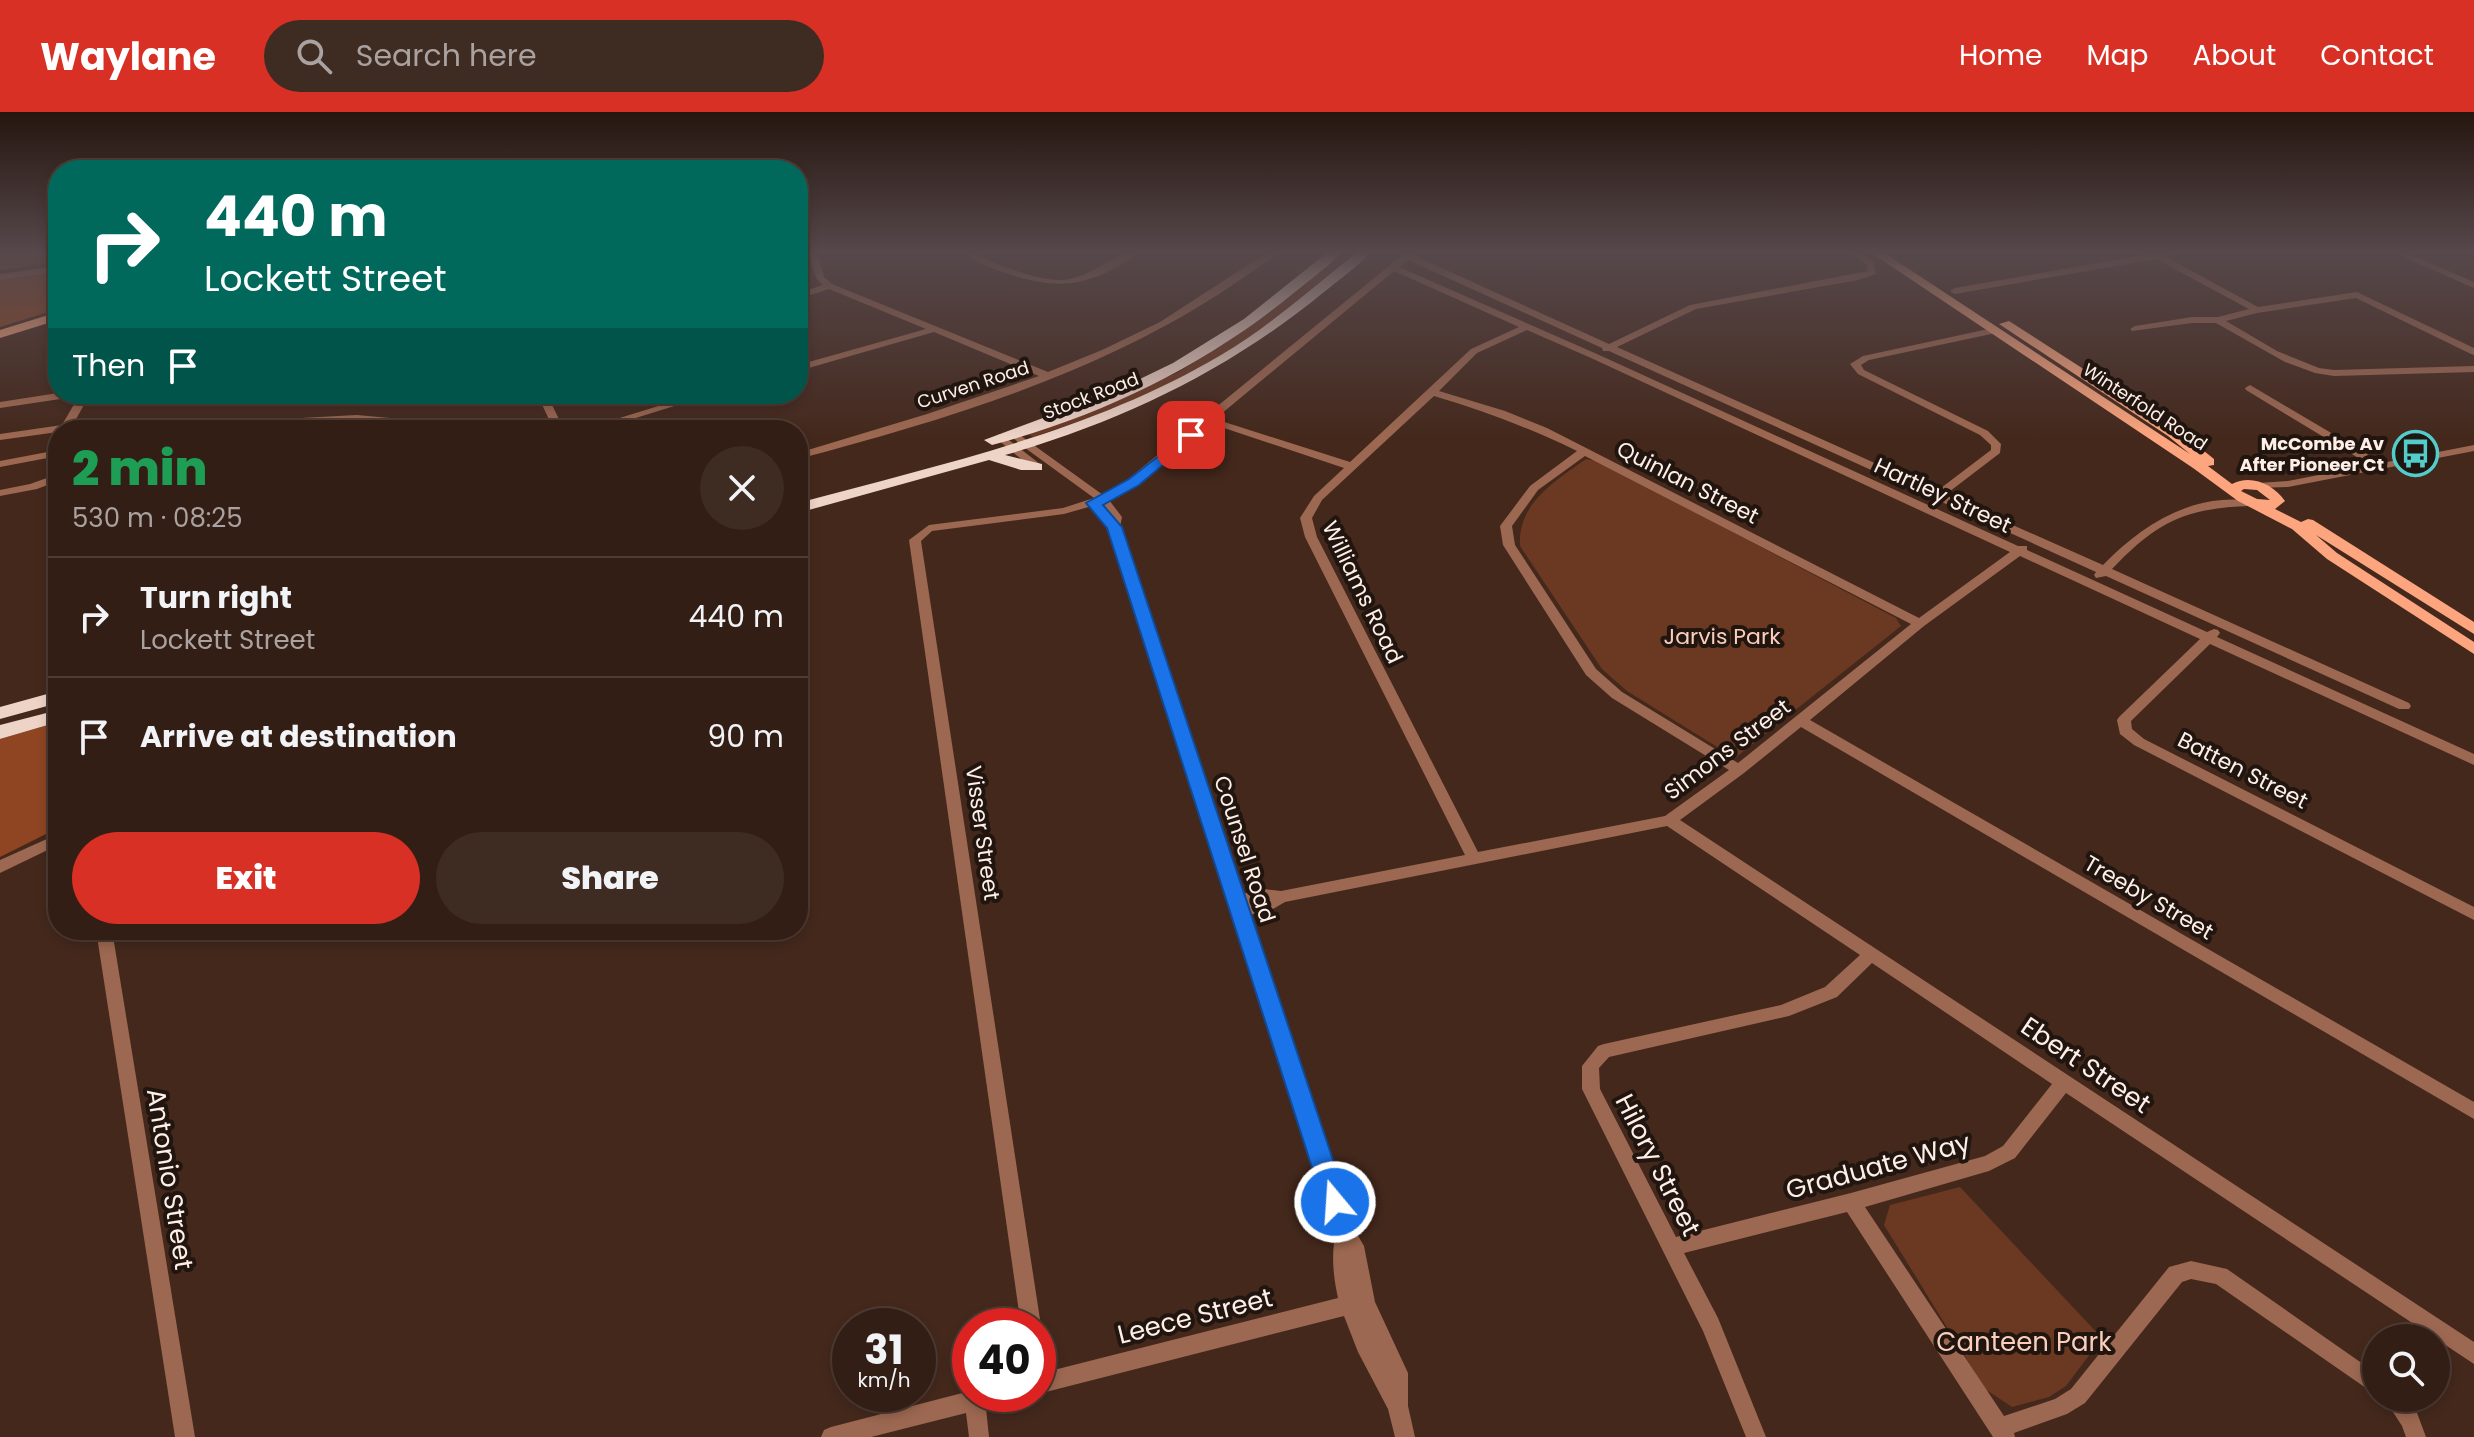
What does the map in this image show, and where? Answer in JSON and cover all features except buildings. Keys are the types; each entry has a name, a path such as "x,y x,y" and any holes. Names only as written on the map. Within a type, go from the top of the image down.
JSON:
{"highway":[{"name":"Stock Road","path":"808,505 988,455 1187,361 1259,314"},
{"name":"Stock Road","path":"808,492 1013,441 1125,409 1214,365 1261,336 1288,314"},
{"path":"988,455 1037,467"},
{"path":"0,713 48,700"},
{"path":"0,732 48,719"}],"main road":[{"name":"Winterfold Road","path":"1967,314 2242,488"},
{"name":"Winterfold Road","path":"1990,314 2173,433 2242,488"},
{"path":"0,336 48,321"},
{"path":"2242,488 2277,499 2474,629"},
{"path":"2242,488 2253,504 2297,526 2332,556 2474,649"},
{"path":"2253,504 2269,506 2277,499"}],"street":[{"path":"894,314 1049,376"},
{"name":"Curven Road","path":"808,453 1049,376 1149,331 1176,314"},
{"path":"1098,502 1134,482 1338,314"},
{"name":"Hartley Street","path":"1497,314 2474,760"},
{"name":"Hartley Street","path":"1538,314 2404,706"},
{"path":"1594,356 1679,314"},
{"path":"2135,329 2192,320 2218,320 2242,314"},
{"path":"2396,314 2474,352"},
{"path":"2218,320 2288,361 2311,370 2334,373 2474,369"},
{"name":"Williams Road","path":"1475,860 1311,537 1306,518 1318,498 1350,466 1474,351 1526,327"},
{"path":"808,365 932,330"},
{"path":"1938,495 1996,451 1996,444 1984,433 1861,372 1855,364 1866,358 1993,331"},
{"path":"2250,388 2381,467"},
{"name":"Quinlan Street","path":"1432,392 1501,413 1584,451 1920,623"},
{"path":"0,405 48,398"},
{"path":"620,420 674,404"},
{"path":"324,420 385,420"},
{"path":"1209,420 1350,466"},
{"path":"0,437 48,431"},
{"name":"Counsel Road","path":"1013,441 1037,467 1098,502"},
{"name":"Counsel Road","path":"1013,441 1098,502 1114,527 1345,1231 1339,1248 1380,1376 1398,1406 1405,1437"},
{"path":"2092,585 2155,524 2242,488 2288,484 2357,468 2381,467 2474,448"},
{"path":"1584,451 1534,488 1506,526 1509,545 1591,672 1617,695 1739,770"},
{"path":"0,464 48,455"},
{"path":"2277,499 2298,489 2366,474 2381,467"},
{"path":"0,493 48,481"},
{"name":"Visser Street","path":"1028,1308 915,540 921,532 943,525 1064,511 1098,502"},
{"path":"2209,504 2253,504"},
{"path":"2016,551 2029,547 2053,548"},
{"name":"Simons Street","path":"1239,906 1268,905 1281,897 1669,820 1739,770 1920,623 2016,551"},
{"name":"Batten Street","path":"2223,624 2124,720 2125,731 2139,742 2474,914"},
{"name":"Treeby Street","path":"1802,721 2474,1111"},
{"name":"Ebert Street","path":"1669,820 2474,1354"},
{"path":"0,867 48,844"},
{"name":"Antonio Street","path":"106,940 185,1437"},
{"name":"Hilory Street","path":"1756,1437 1723,1353 1591,1089 1590,1066 1604,1051 1783,1011 1831,992 1871,954"},
{"name":"Graduate Way","path":"1671,1247 1851,1202 1989,1163 2009,1152 2064,1082"},
{"path":"1851,1202 2003,1432 2078,1396 2176,1274 2191,1270 2220,1276 2362,1375"},
{"name":"Leece Street","path":"1056,1377 1358,1303"},
{"path":"831,1437 952,1406"},
{"path":"976,1412 979,1437"},
{"path":"2404,1412 2416,1437"}],"green space":[{"path":"1268,314 1281,314 1216,359 1165,386 1033,437 1029,435 1179,372"},
{"name":"Jarvis Park","path":"1586,459 1597,461 1896,618 1901,626 1735,758 1627,691 1602,669 1520,546 1521,531 1531,506 1551,485"},
{"name":"Canteen Park","path":"1960,1187 2102,1338 2066,1386 2049,1397 2012,1407 1985,1389 1884,1225 1890,1205"}],"shaded area":[{"path":"0,314 42,314 0,327"},
{"path":"48,725 48,833 0,857 0,739"}],"place":[{"name":"McCombe Av After Pioneer Ct","path":"2415,454"}],"route":[{"path":"1191,435 1134,482 1108,499 1093,503 1114,527 1335,1202"}]}
